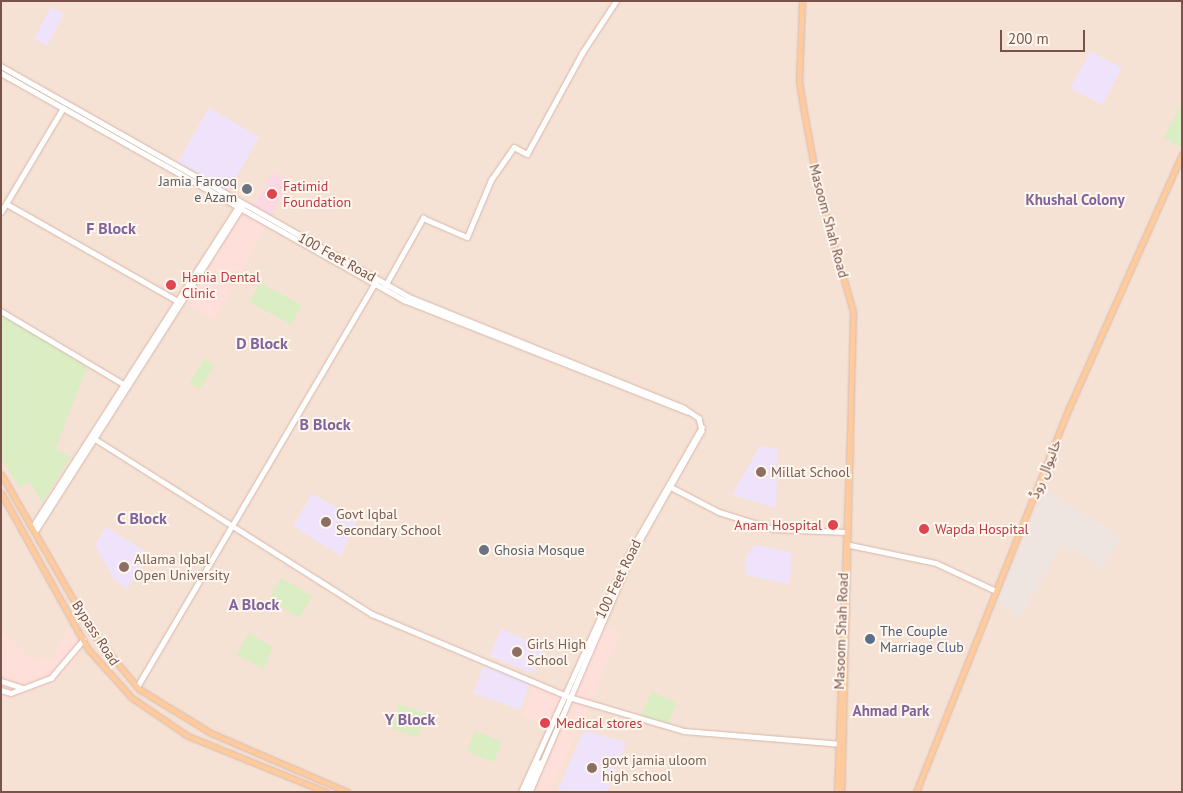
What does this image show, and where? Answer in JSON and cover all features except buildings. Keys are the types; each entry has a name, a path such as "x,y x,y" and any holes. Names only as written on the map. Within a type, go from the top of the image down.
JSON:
{"main road":[{"path":"385,287 423,218 467,237 491,180 514,147 527,154 582,52 616,1"},
{"name":"Masoom Shah Road","path":"802,1 799,80 804,112 818,188 853,312 849,506 850,545 846,571"},
{"name":"100 Feet Road","path":"1,66 385,287 690,412 699,418 702,427 633,553 551,734 521,792"},
{"name":"100 Feet Road","path":"1,73 241,205"},
{"path":"1,212 63,108"},
{"name":"خانیوال روڈ","path":"918,791 996,591 1182,154"},
{"name":"خانیوال روڈ","path":"918,791 1073,405 1182,160"},
{"path":"7,204 178,301"},
{"path":"94,438 125,385 241,205"},
{"path":"35,528 241,205"},
{"path":"137,687 234,526 376,282"},
{"path":"1,311 125,385"},
{"path":"94,438 372,614 568,696 665,728 840,744"},
{"name":"Bypass Road","path":"1,474 35,528 111,661 137,687 173,714 210,733 348,792"},
{"path":"669,486 719,512 774,529 846,532"},
{"path":"1,493 83,640 109,676 149,713 188,736 326,792"},
{"name":"Masoom Shah Road","path":"839,792 846,532 849,506"},
{"path":"850,545 936,562 996,591"},
{"path":"1,690 11,693 55,675 83,640"},
{"path":"103,668 109,668 111,661"},
{"path":"109,676 111,669 118,668"},
{"path":"1,681 22,688"},
{"path":"526,792 551,734"},
{"name":"100 Feet Road","path":"530,792 551,734"}],"shaded area":[{"path":"1,1 1182,1 1182,792 1,792"},
{"path":"51,7 64,14 47,46 34,39"},
{"path":"1090,51 1122,68 1102,105 1070,88"},
{"path":"209,108 259,137 228,191 178,162"},
{"name":"Fatimid Foundation","path":"274,172 290,182 272,216 253,206"},
{"path":"241,212 266,226 214,320 189,306"},
{"name":"Millat School","path":"760,446 778,449 776,508 732,495"},
{"path":"1045,489 1122,538 1100,571 1086,556 1060,548 1020,618 997,601"},
{"name":"Govt Iqbal Secondary School","path":"312,494 358,518 341,556 293,526"},
{"name":"Allama Iqbal Open University","path":"106,527 148,553 127,589 115,581 95,545"},
{"path":"754,545 791,552 790,584 745,575 746,557"},
{"path":"602,625 620,633 589,704 570,696"},
{"path":"68,627 82,649 68,670 51,685 6,700 1,697 1,630 36,663 43,656 52,661"},
{"name":"Girls High School","path":"501,629 544,647 533,674 490,656"},
{"path":"483,666 530,682 521,710 474,693"},
{"path":"535,685 563,697 550,727 522,715"},
{"path":"571,701 588,709 550,792 537,792 530,789"},
{"name":"govt jamia uloom high school","path":"584,730 626,743 607,792 557,792"}],"green space":[{"path":"1182,102 1182,145 1181,147 1164,138"},
{"name":"D Block","path":"260,283 301,305 291,324 250,302"},
{"path":"1,314 87,367 55,450 71,456 42,503 30,482 19,488 1,457"},
{"path":"204,359 214,365 200,389 190,383"},
{"path":"281,578 312,596 300,618 268,600"},
{"path":"249,633 273,647 264,669 236,655"},
{"path":"652,692 677,703 667,724 640,718"},
{"path":"399,704 426,714 418,737 390,727"},
{"path":"475,731 502,742 494,762 467,751"}],"place":[{"name":"Jamia Farooq e Azam","path":"247,189"},
{"name":"Fatimid Foundation","path":"272,194"},
{"name":"Hania Dental Clinic","path":"171,285"},
{"name":"Millat School","path":"761,472"},
{"name":"Govt Iqbal Secondary School","path":"326,522"},
{"name":"Anam Hospital","path":"833,525"},
{"name":"Wapda Hospital","path":"924,529"},
{"name":"Ghosia Mosque","path":"484,550"},
{"name":"Allama Iqbal Open University","path":"124,567"},
{"name":"The Couple Marriage Club","path":"870,639"},
{"name":"Girls High School","path":"517,652"},
{"name":"Medical stores","path":"545,723"},
{"name":"govt jamia uloom high school","path":"592,768"}],"district":[{"name":"Khushal Colony","path":"1075,200"},
{"name":"F Block","path":"111,228"},
{"name":"D Block","path":"262,343"},
{"name":"B Block","path":"325,424"},
{"name":"C Block","path":"142,518"},
{"name":"A Block","path":"254,604"},
{"name":"Ahmad Park","path":"891,711"},
{"name":"Y Block","path":"410,719"}]}
